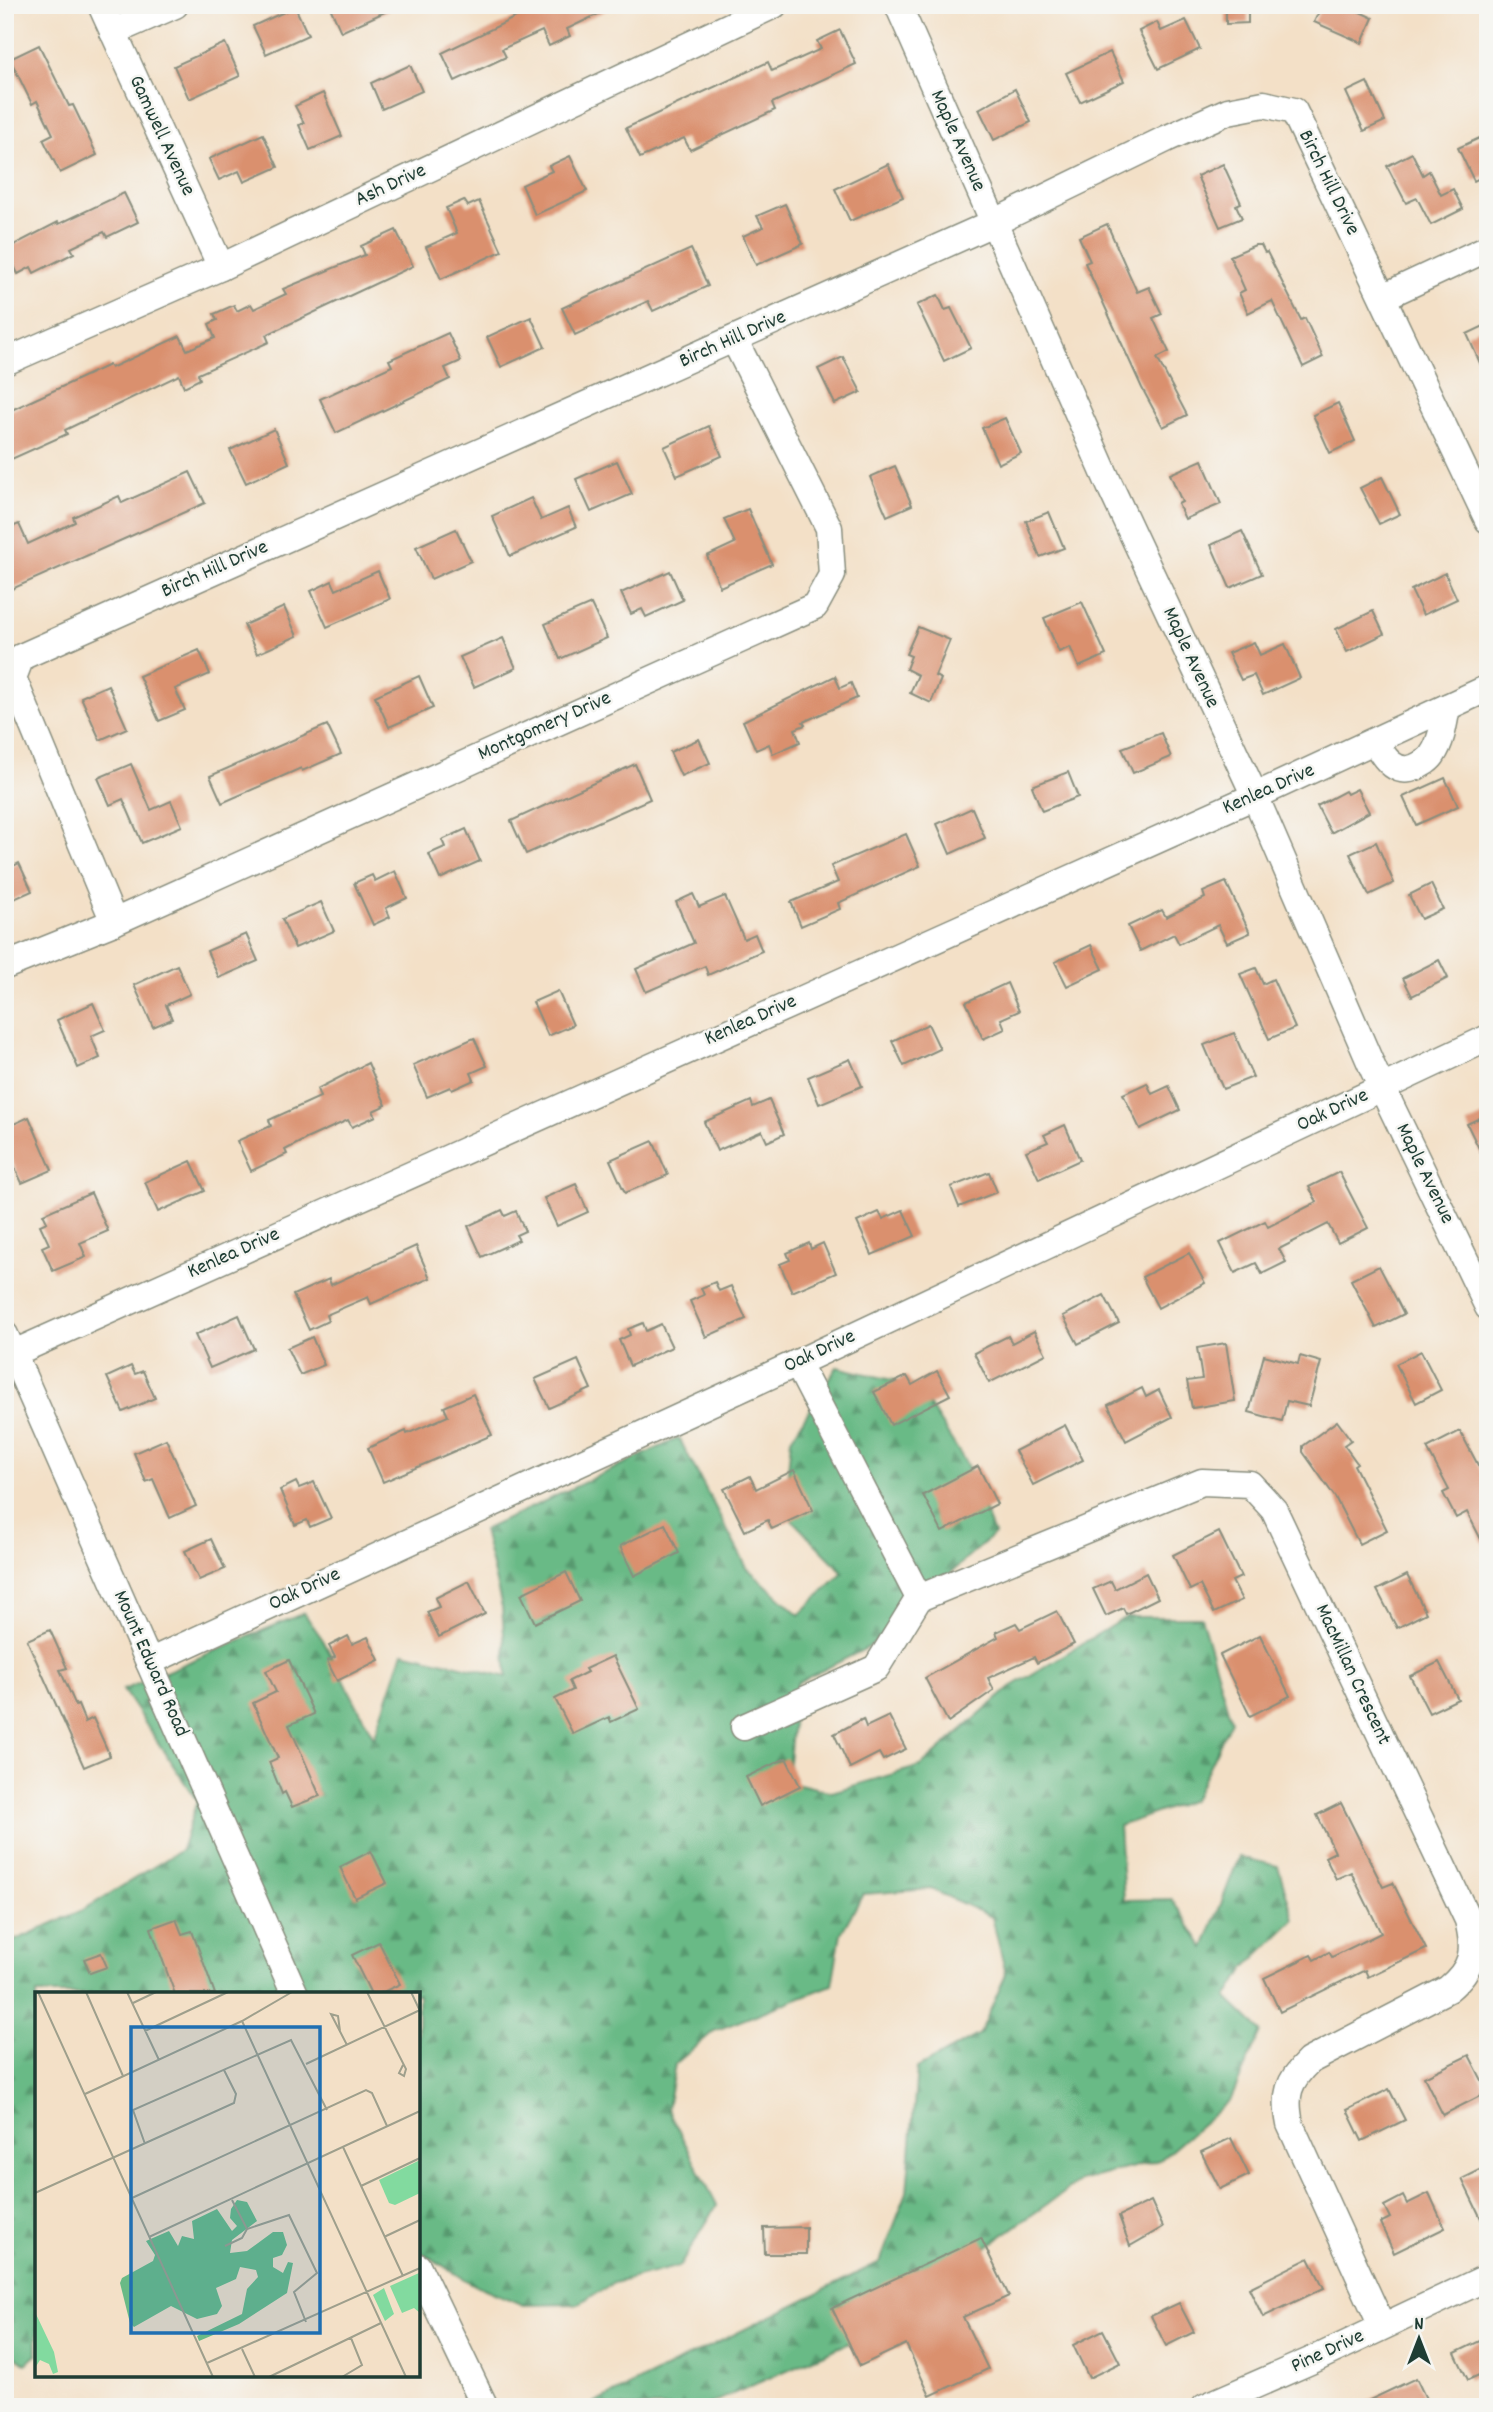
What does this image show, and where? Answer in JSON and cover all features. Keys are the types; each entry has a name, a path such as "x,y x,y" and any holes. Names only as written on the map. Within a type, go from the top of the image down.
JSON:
{"street":[{"name":"Gamwell Avenue","path":"101,5 221,267"},
{"path":"113,32 175,5"},
{"name":"Ash Drive","path":"5,362 221,267 774,5"},
{"name":"Maple Avenue","path":"898,5 1110,486 1255,796 1382,1088 1488,1307"},
{"name":"Birch Hill Drive","path":"114,922 13,678 21,657 993,223 1228,111 1264,104 1294,111 1488,520"},
{"path":"1383,298 1488,248"},
{"name":"Montgomery Drive","path":"5,966 114,922 815,606 832,575 829,528 734,339"},
{"name":"Kenlea Drive","path":"10,1344 1255,796 1488,688"},
{"path":"1375,741 1394,767 1408,770 1419,766 1432,756 1439,743 1447,707"},
{"name":"Oak Drive","path":"149,1662 797,1363 1488,1038"},
{"name":"Mount Edward Road","path":"10,1344 294,1992"},
{"path":"744,1727 876,1668 919,1598 797,1363"},
{"name":"MacMillan Crescent","path":"919,1598 1202,1482 1250,1484 1274,1510 1468,1920 1472,1939 1471,1961 1461,1978 1448,1989 1309,2061 1295,2075 1288,2091 1290,2124 1382,2326"},
{"path":"420,2271 485,2407"},
{"name":"Pine Drive","path":"1205,2407 1488,2277"}],"green space":[{"path":"837,1367 917,1386 966,1463 994,1534 869,1647 797,1683 787,1781 832,1792 921,1766 1011,1687 1126,1617 1201,1617 1231,1721 1193,1800 1119,1826 1124,1900 1172,1899 1204,1948 1239,1857 1278,1866 1294,1920 1245,1968 1227,1998 1261,2031 1231,2099 1160,2160 1080,2181 851,2342 703,2407 588,2407 880,2262 907,2192 917,2068 980,2034 1006,1974 992,1917 931,1889 863,1894 841,1933 832,1985 714,2031 675,2064 667,2108 717,2205 680,2266 614,2283 578,2304 523,2305 471,2283 420,2251 420,1992 35,1992 35,2356 26,2364 5,2348 5,1945 83,1910 181,1850 197,1801 123,1690 304,1613 323,1640 374,1738 403,1652 507,1677 502,1607 483,1530 679,1438 747,1568 799,1615 843,1572 784,1512 791,1439"}],"building":[{"path":"329,5 400,5 341,32"},
{"path":"541,5 617,5 567,29 570,36 549,46 542,31 502,49 506,57 455,81 442,53"},
{"path":"1226,5 1248,5 1248,23 1226,24"},
{"path":"1322,5 1345,5 1373,18 1362,43 1314,22"},
{"path":"295,7 308,35 266,54 253,26"},
{"path":"1186,20 1200,49 1158,69 1139,31 1157,22 1161,31"},
{"path":"840,30 856,64 772,103 775,110 690,150 684,138 640,158 626,128 768,62 772,71 821,49 817,41"},
{"path":"225,43 240,76 189,99 174,66"},
{"path":"39,45 97,155 60,173 43,139 53,134 37,101 32,104 10,59"},
{"path":"1110,52 1124,81 1080,102 1066,73"},
{"path":"410,65 422,91 382,109 371,83"},
{"path":"1367,82 1385,121 1364,131 1346,92"},
{"path":"1015,89 1031,122 994,140 979,109"},
{"path":"323,93 342,136 310,150 299,125 304,123 295,106"},
{"path":"263,134 278,167 244,182 239,171 219,180 209,159"},
{"path":"1488,134 1488,174 1474,181 1458,148"},
{"path":"1412,153 1423,175 1429,171 1441,195 1453,189 1463,209 1431,225 1417,198 1406,203 1387,166"},
{"path":"570,156 587,191 535,215 522,185 552,171 549,166"},
{"path":"888,164 903,197 850,221 835,189"},
{"path":"1223,164 1241,203 1236,205 1242,218 1220,227 1197,176"},
{"path":"124,193 138,222 107,237 104,232 71,248 74,253 34,273 31,267 18,274 6,249"},
{"path":"464,200 468,206 479,201 502,251 441,279 426,247 457,233 446,208"},
{"path":"785,204 803,244 756,265 743,236 763,227 757,216"},
{"path":"1107,224 1137,292 1149,287 1162,314 1153,318 1169,352 1157,358 1187,415 1163,427 1142,388 1085,263 1090,261 1079,237"},
{"path":"396,230 413,266 266,335 269,342 198,374 200,379 184,387 179,375 65,430 67,434 5,462 5,413 180,336 187,350 215,338 209,324 217,320 214,314 234,305 237,311 251,304 254,309 286,294 283,289 365,255 361,246"},
{"path":"1261,245 1265,253 1267,252 1301,320 1305,318 1323,357 1303,367 1272,301 1248,313 1239,293 1245,290 1230,256"},
{"path":"691,249 708,286 653,311 648,301 575,335 562,308"},
{"path":"938,295 945,310 951,308 971,348 944,361 917,305"},
{"path":"531,317 545,347 501,367 487,337"},
{"path":"1488,324 1488,381 1467,334"},
{"path":"448,333 461,361 445,368 450,379 336,433 320,399 392,366 389,360"},
{"path":"843,357 861,392 835,404 818,369"},
{"path":"1338,403 1355,441 1330,453 1313,415"},
{"path":"1005,418 1021,453 998,464 982,428"},
{"path":"709,426 722,456 677,476 664,447"},
{"path":"274,429 289,463 246,483 230,450"},
{"path":"1202,460 1221,504 1185,519 1178,504 1182,502 1170,474"},
{"path":"617,461 632,494 591,512 576,479"},
{"path":"895,466 912,505 887,516 870,477"},
{"path":"190,472 205,503 12,589 5,574 5,530 19,524 28,544 75,522 73,517 119,496 122,503"},
{"path":"1382,477 1400,514 1379,524 1360,488"},
{"path":"531,498 541,520 568,508 576,527 510,556 492,516"},
{"path":"748,509 772,564 720,587 707,556 735,543 724,519"},
{"path":"1049,512 1064,548 1040,557 1026,521"},
{"path":"456,529 471,561 431,579 416,547"},
{"path":"1242,531 1262,574 1230,588 1211,545"},
{"path":"378,571 390,599 327,627 311,591 332,581 336,590"},
{"path":"670,571 683,600 646,617 642,609 631,614 621,593"},
{"path":"1445,573 1457,599 1423,615 1411,590"},
{"path":"1082,602 1106,655 1079,667 1070,647 1059,652 1044,618"},
{"path":"591,604 607,638 560,659 545,624"},
{"path":"284,607 297,636 257,654 244,625"},
{"path":"1373,611 1384,634 1347,652 1336,629"},
{"path":"918,627 950,640 935,676 941,679 931,703 910,693 918,675 906,669 911,656 906,654"},
{"path":"503,638 516,668 474,687 460,657"},
{"path":"1254,642 1260,655 1285,644 1300,678 1263,695 1254,675 1241,680 1228,653"},
{"path":"199,650 210,674 175,689 185,710 159,721 139,676"},
{"path":"419,676 433,708 389,727 375,696"},
{"path":"835,676 840,688 851,683 857,698 803,722 805,725 795,729 800,742 773,754 769,744 756,750 743,721"},
{"path":"108,685 127,728 100,740 81,697"},
{"path":"327,725 341,754 302,771 301,768 222,803 210,776"},
{"path":"1161,733 1171,757 1133,773 1122,748"},
{"path":"699,739 710,763 681,776 670,752"},
{"path":"131,764 151,810 171,801 182,826 142,843 123,799 110,805 98,778"},
{"path":"635,764 650,799 526,854 511,821"},
{"path":"1068,772 1078,797 1042,811 1032,786"},
{"path":"1445,778 1458,806 1416,825 1403,797"},
{"path":"1357,789 1369,812 1331,833 1317,806 1345,791 1347,794"},
{"path":"972,808 985,838 950,854 937,824"},
{"path":"466,829 480,861 440,879 429,854 445,847 442,840"},
{"path":"906,834 920,866 838,903 840,909 801,926 791,902 838,882 831,866"},
{"path":"1376,842 1394,883 1369,895 1350,854"},
{"path":"19,863 32,891 5,903 5,870"},
{"path":"395,871 407,898 386,908 390,917 373,925 354,883 372,875 375,881"},
{"path":"1226,882 1250,933 1227,943 1218,925 1179,944 1174,934 1140,951 1128,926 1162,910 1166,917 1205,898 1203,892"},
{"path":"1431,884 1443,909 1421,919 1409,895"},
{"path":"693,894 699,907 725,896 744,939 755,934 762,951 708,975 705,966 646,992 636,969 694,943 676,902"},
{"path":"321,902 334,931 295,948 282,919"},
{"path":"246,934 258,961 219,978 207,951"},
{"path":"1091,945 1103,969 1067,986 1055,962"},
{"path":"1439,960 1448,978 1412,996 1403,978"},
{"path":"177,965 190,994 166,1005 172,1019 153,1027 134,985"},
{"path":"1256,968 1263,984 1273,979 1295,1028 1269,1039 1240,974"},
{"path":"1007,983 1019,1011 1001,1019 1005,1029 983,1039 966,1002"},
{"path":"558,991 573,1025 548,1036 533,1002"},
{"path":"93,1003 105,1030 91,1036 100,1058 78,1068 57,1020"},
{"path":"928,1024 940,1049 904,1066 892,1041"},
{"path":"1234,1033 1253,1077 1223,1089 1204,1045"},
{"path":"474,1038 487,1066 471,1073 474,1080 427,1097 413,1065"},
{"path":"850,1059 862,1086 819,1104 808,1077"},
{"path":"368,1063 386,1105 373,1111 376,1116 352,1127 348,1120 285,1150 287,1154 251,1171 237,1141 271,1126 269,1120 320,1097 317,1089"},
{"path":"1147,1083 1152,1094 1169,1086 1180,1110 1140,1129 1123,1094"},
{"path":"769,1100 784,1134 767,1142 762,1131 717,1151 704,1122 751,1101 753,1107"},
{"path":"1488,1114 1488,1167 1467,1124"},
{"path":"29,1117 52,1170 22,1183 5,1146 5,1128"},
{"path":"1065,1125 1080,1160 1039,1179 1026,1151 1048,1142 1044,1135"},
{"path":"653,1141 668,1175 625,1193 610,1160"},
{"path":"191,1161 205,1191 158,1212 145,1182"},
{"path":"989,1172 997,1192 959,1207 951,1187"},
{"path":"1339,1172 1368,1228 1338,1243 1328,1224 1279,1249 1286,1262 1262,1274 1256,1263 1235,1273 1220,1243 1265,1221 1268,1227 1317,1202 1309,1187"},
{"path":"576,1184 588,1212 557,1226 544,1198"},
{"path":"91,1193 108,1231 80,1243 86,1257 53,1271 42,1247 49,1244 40,1225 47,1222 43,1214"},
{"path":"502,1210 505,1216 516,1211 525,1231 516,1235 519,1240 482,1257 468,1226"},
{"path":"903,1210 915,1236 872,1255 857,1222 879,1212 883,1219"},
{"path":"809,1243 811,1249 823,1243 836,1273 792,1292 780,1264 790,1260 787,1253"},
{"path":"416,1246 430,1278 371,1304 368,1297 326,1315 328,1321 309,1330 293,1295 329,1279 331,1285"},
{"path":"1189,1253 1205,1283 1158,1308 1142,1277"},
{"path":"1379,1266 1404,1314 1376,1328 1351,1280"},
{"path":"715,1282 719,1291 731,1286 746,1319 706,1337 690,1301 704,1295 701,1288"},
{"path":"1104,1295 1119,1323 1078,1344 1063,1316"},
{"path":"239,1315 254,1349 210,1368 195,1335"},
{"path":"643,1323 646,1331 661,1324 672,1347 630,1366 619,1340 630,1335 628,1329"},
{"path":"1034,1331 1046,1354 989,1383 974,1353 1008,1336 1012,1343"},
{"path":"312,1337 324,1365 300,1375 287,1348"},
{"path":"1226,1343 1235,1401 1192,1408 1187,1381 1202,1379 1197,1348"},
{"path":"1421,1351 1441,1390 1416,1403 1396,1364"},
{"path":"1264,1355 1298,1364 1300,1356 1321,1362 1309,1406 1287,1401 1282,1421 1249,1412"},
{"path":"578,1360 591,1389 549,1408 535,1379"},
{"path":"131,1366 135,1374 143,1371 155,1398 123,1412 107,1377"},
{"path":"937,1371 950,1395 891,1425 874,1392 907,1376 912,1385"},
{"path":"1142,1388 1146,1397 1159,1390 1172,1417 1126,1441 1108,1405"},
{"path":"473,1394 492,1435 383,1482 368,1448 448,1416 444,1407"},
{"path":"1337,1421 1351,1440 1344,1445 1357,1463 1354,1465 1387,1530 1359,1544 1335,1497 1303,1452 1303,1446"},
{"path":"1065,1425 1083,1460 1033,1485 1015,1451"},
{"path":"1460,1431 1488,1484 1488,1553 1467,1512 1456,1518 1443,1493 1449,1490 1427,1448"},
{"path":"166,1439 196,1506 170,1518 153,1479 146,1482 134,1453"},
{"path":"978,1466 997,1504 942,1532 923,1495"},
{"path":"794,1470 813,1510 772,1529 768,1520 745,1531 724,1489 750,1476 756,1489"},
{"path":"296,1482 299,1488 314,1482 331,1518 310,1527 307,1520 295,1525 280,1490"},
{"path":"665,1524 679,1553 634,1576 620,1546"},
{"path":"1219,1532 1241,1577 1232,1581 1242,1600 1214,1613 1200,1585 1190,1590 1173,1555"},
{"path":"211,1539 225,1569 199,1580 185,1551"},
{"path":"566,1572 580,1601 535,1623 521,1594"},
{"path":"1146,1573 1158,1598 1126,1614 1123,1608 1106,1616 1093,1589 1111,1581 1115,1589"},
{"path":"1407,1575 1426,1613 1397,1628 1377,1590"},
{"path":"469,1581 485,1614 439,1637 427,1612 439,1607 435,1598"},
{"path":"1057,1611 1074,1644 1037,1663 1034,1657 988,1678 994,1690 948,1722 925,1678 998,1637 996,1632 1016,1623 1020,1629"},
{"path":"50,1630 67,1668 60,1670 76,1706 78,1705 85,1722 93,1718 110,1756 84,1767 27,1640"},
{"path":"1260,1635 1290,1696 1250,1716 1220,1655"},
{"path":"348,1636 352,1644 368,1637 379,1660 337,1681 327,1661 335,1657 329,1646"},
{"path":"613,1656 639,1709 611,1722 609,1717 573,1734 555,1699 573,1690 569,1681 587,1672 585,1669"},
{"path":"289,1660 314,1714 289,1725 320,1796 292,1807 285,1792 282,1794 269,1762 278,1758 253,1703 276,1692 266,1671"},
{"path":"1439,1662 1458,1699 1429,1713 1410,1676"},
{"path":"889,1716 906,1749 883,1760 879,1753 850,1768 834,1734 863,1719 866,1727"},
{"path":"786,1758 800,1786 760,1806 746,1777"},
{"path":"1341,1803 1383,1887 1393,1883 1426,1949 1368,1977 1365,1970 1280,2012 1264,1978 1311,1955 1314,1960 1329,1952 1332,1957 1381,1933 1351,1872 1336,1879 1325,1857 1335,1852 1317,1815"},
{"path":"371,1851 387,1883 355,1898 340,1867"},
{"path":"176,1919 182,1934 192,1931 214,1992 174,1992 151,1928"},
{"path":"379,1942 400,1984 383,1992 370,1992 352,1955"},
{"path":"101,1953 107,1967 90,1973 84,1959"},
{"path":"1469,2055 1488,2092 1443,2115 1424,2077"},
{"path":"1389,2089 1405,2120 1362,2141 1347,2110"},
{"path":"1231,2138 1249,2175 1220,2189 1201,2152"},
{"path":"1488,2166 1488,2233 1462,2179"},
{"path":"1429,2193 1445,2228 1394,2253 1380,2223 1390,2218 1384,2206 1403,2196 1407,2204"},
{"path":"1151,2201 1163,2227 1130,2246 1119,2216"},
{"path":"806,2227 806,2254 765,2254 764,2228"},
{"path":"981,2238 1009,2296 963,2317 988,2369 930,2396 906,2344 860,2366 832,2308"},
{"path":"1309,2258 1324,2288 1263,2317 1249,2288"},
{"path":"1179,2303 1194,2332 1166,2346 1151,2316"},
{"path":"1103,2330 1120,2363 1089,2378 1073,2345"},
{"path":"1488,2337 1488,2371 1468,2380 1455,2353"},
{"path":"1416,2378 1430,2407 1355,2407"}]}
